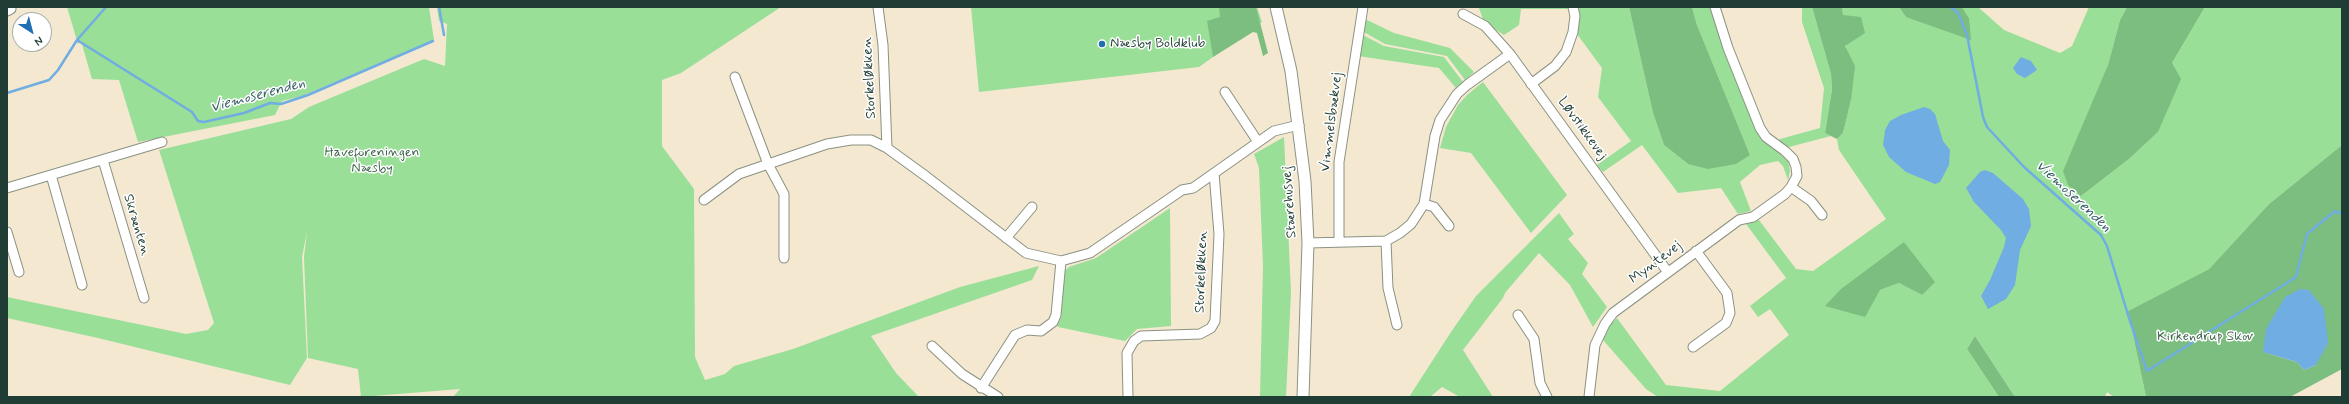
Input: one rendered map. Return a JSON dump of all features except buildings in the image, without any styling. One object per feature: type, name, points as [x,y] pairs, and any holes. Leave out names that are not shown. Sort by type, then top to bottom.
[{"type":"street","name":"Storkeløkken","points":[[878,7],[883,45],[887,148]]},
{"type":"street","name":"Stærehusvej","points":[[1276,7],[1291,71],[1305,181],[1308,243],[1303,397]]},
{"type":"street","name":"Vimmelsbækvej","points":[[1339,242],[1339,162],[1363,7]]},
{"type":"street","points":[[1531,84],[1555,66],[1566,52],[1573,32],[1575,16],[1573,7]]},
{"type":"street","points":[[1715,7],[1728,48],[1760,128],[1766,137],[1785,151],[1796,167],[1797,176],[1791,188],[1811,201],[1822,215]]},
{"type":"street","name":"Løvstikkevej","points":[[1463,14],[1485,26],[1510,54],[1668,271]]},
{"type":"street","points":[[1308,243],[1386,241],[1400,233],[1411,224],[1424,204],[1435,136],[1444,115],[1457,94],[1467,84],[1510,54]]},
{"type":"street","points":[[735,77],[768,164],[784,194],[784,258]]},
{"type":"street","points":[[1225,92],[1258,142]]},
{"type":"street","points":[[981,388],[1015,335],[1027,330],[1041,330],[1053,322],[1056,316],[1060,262],[1090,253],[1182,190],[1193,188],[1274,131],[1299,125]]},
{"type":"street","name":"Storkeløkken","points":[[704,200],[739,174],[827,144],[851,140],[871,140],[887,148],[1026,253],[1060,262]]},
{"type":"street","points":[[7,188],[162,142]]},
{"type":"street","name":"Skrænten","points":[[102,160],[144,298]]},
{"type":"street","name":"Storkeløkken","points":[[1128,397],[1127,353],[1134,341],[1141,336],[1200,334],[1211,328],[1214,321],[1219,234],[1214,173]]},
{"type":"street","points":[[51,175],[82,285]]},
{"type":"street","name":"Myntevej","points":[[1589,397],[1595,345],[1605,324],[1613,312],[1739,220],[1753,217],[1791,188]]},
{"type":"street","points":[[1424,204],[1434,207],[1449,226]]},
{"type":"street","points":[[1006,238],[1032,207]]},
{"type":"street","points":[[7,232],[19,272]]},
{"type":"street","points":[[1386,241],[1388,288],[1397,325]]},
{"type":"street","points":[[1693,347],[1726,323],[1730,313],[1727,293],[1696,251]]},
{"type":"street","points":[[1518,315],[1534,339],[1540,383],[1547,397]]},
{"type":"street","points":[[932,346],[958,370],[981,388],[998,397]]},
{"type":"green space","points":[[67,7],[429,7],[434,40],[302,96],[282,101],[275,115],[138,142],[119,80],[92,79],[81,41],[78,44]]},
{"type":"green space","name":"Haveforeningen Næsby","points":[[437,7],[781,7],[681,73],[662,80],[662,146],[694,189],[695,357],[705,380],[725,374],[734,366],[793,349],[960,287],[1039,266],[1032,280],[871,336],[896,373],[919,397],[453,397],[460,389],[361,397],[358,369],[308,358],[304,257],[307,232],[302,257],[307,358],[290,385],[98,338],[7,318],[7,297],[186,334],[208,330],[214,323],[159,150],[291,119],[309,107],[424,59],[445,66],[447,24],[439,21]]},
{"type":"green space","name":"Næsby Boldklub","points":[[971,7],[1257,7],[1262,22],[1199,67],[979,92]]},
{"type":"green space","points":[[1219,7],[1256,7],[1268,53],[1263,56],[1257,33],[1253,32],[1213,57],[1207,21],[1220,17]]},
{"type":"green space","points":[[1474,7],[1568,7],[1569,9],[1521,9],[1519,25],[1504,35],[1484,22],[1479,8]]},
{"type":"green space","points":[[1577,7],[1629,7],[1653,113],[1664,145],[1688,164],[1750,155],[1697,25],[1692,7],[1713,7],[1721,40],[1761,138],[1788,161],[1790,171],[1788,180],[1783,166],[1778,161],[1760,165],[1740,182],[1751,211],[1738,214],[1721,188],[1678,193],[1642,145],[1603,172],[1597,165],[1631,141],[1598,97],[1602,68],[1577,34],[1579,21]]},
{"type":"green space","points":[[1629,7],[1692,7],[1697,25],[1750,155],[1736,164],[1708,169],[1688,164],[1664,145],[1653,113]]},
{"type":"green space","points":[[1802,7],[1812,7],[1831,74],[1832,89],[1825,133],[1831,136],[1789,147],[1778,142],[1780,139],[1820,128],[1824,88],[1802,22]]},
{"type":"green space","points":[[1812,7],[1842,7],[1843,15],[1861,17],[1865,33],[1845,46],[1855,66],[1851,100],[1843,133],[1837,139],[1825,133],[1832,89],[1831,74]]},
{"type":"green space","points":[[1842,7],[1899,7],[1906,17],[1969,18],[1962,7],[1978,7],[2004,30],[2060,53],[2072,46],[2089,7],[2127,7],[2120,20],[2108,65],[2081,196],[2129,159],[2158,132],[2172,63],[2205,7],[2342,7],[2342,145],[2269,204],[2209,269],[2128,311],[2146,397],[2114,397],[2107,392],[2105,397],[2015,397],[1975,336],[1967,349],[1999,397],[1658,397],[1646,389],[1603,340],[1607,328],[1617,318],[1666,385],[1720,391],[1789,335],[1770,309],[1758,317],[1750,306],[1786,278],[1746,224],[1759,220],[1796,269],[1813,271],[1886,219],[1839,150],[1837,139],[1843,133],[1851,100]],"holes":[[[1904,242],[1922,295],[1899,283],[1880,290]]]},
{"type":"green space","points":[[1899,7],[1962,7],[1969,18],[1971,40],[1906,17]]},
{"type":"green space","points":[[2127,7],[2205,7],[2172,63],[2181,79],[2158,132],[2129,159],[2081,196],[2068,185],[2063,171],[2108,65],[2120,20]]},
{"type":"green space","points":[[1365,19],[1394,33],[1450,48],[1474,72],[1465,80],[1447,56],[1385,44],[1362,31]]},
{"type":"green space","points":[[1361,34],[1384,46],[1444,57],[1463,82],[1456,88],[1439,68],[1358,56]]},
{"type":"green space","points":[[1483,82],[1567,195],[1531,233],[1471,153],[1440,148],[1446,127],[1458,105],[1467,95]]},
{"type":"green space","points":[[1284,137],[1291,293],[1286,397],[1260,397],[1263,266],[1259,168],[1254,154]]},
{"type":"green space","name":"Kirkendrup Skov","points":[[2342,145],[2342,369],[2290,397],[2146,397],[2128,311],[2209,269],[2269,204]],"holes":[[[2263,352],[2316,365],[2304,370],[2297,362]]]},
{"type":"green space","points":[[1170,208],[1171,326],[1137,329],[1125,341],[1058,327],[1057,325],[1061,318],[1063,272],[1069,267],[1096,258]]},
{"type":"green space","points":[[1559,213],[1574,234],[1568,239],[1588,263],[1582,274],[1607,307],[1593,327],[1570,285],[1539,253],[1505,293],[1503,298],[1463,350],[1493,397],[1460,397],[1442,387],[1430,397],[1409,397],[1476,296]]},
{"type":"green space","points":[[1904,242],[1935,282],[1922,295],[1899,283],[1880,290],[1865,317],[1825,306],[1841,289]]},
{"type":"green space","points":[[1975,336],[2015,397],[1999,397],[1967,349]]},
{"type":"water","points":[[2021,57],[2031,61],[2037,70],[2025,78],[2017,74],[2013,68]]},
{"type":"water","points":[[1924,107],[1930,109],[1935,114],[1943,141],[1950,150],[1949,165],[1940,182],[1935,184],[1906,172],[1889,157],[1883,145],[1885,130],[1890,121],[1901,115]]},
{"type":"water","points":[[1985,170],[1993,173],[2023,199],[2029,209],[2031,226],[2020,250],[2015,285],[2006,299],[1988,309],[1981,296],[1990,280],[2004,247],[2006,238],[2001,230],[1974,202],[1966,188],[1980,172]]},
{"type":"water","points":[[2300,289],[2309,290],[2324,309],[2328,343],[2316,365],[2304,370],[2297,362],[2263,352],[2266,329],[2285,297]]},
{"type":"waterway","points":[[77,40],[106,7]]},
{"type":"waterway","name":"Viemoserenden","points":[[439,7],[444,35]]},
{"type":"waterway","name":"Viemoserenden","points":[[1951,7],[1958,13],[1967,35],[1983,117],[1987,127],[2024,167],[2101,235],[2107,246],[2147,371],[2296,277],[2307,234],[2335,211],[2342,214]]},
{"type":"waterway","name":"Viemoserenden","points":[[7,93],[49,80],[58,70],[77,40],[192,112],[198,121],[204,122],[244,113],[270,103],[281,104],[308,95],[433,41]]},
{"type":"place","name":"Næsby Boldklub","points":[[1102,44]]}]
